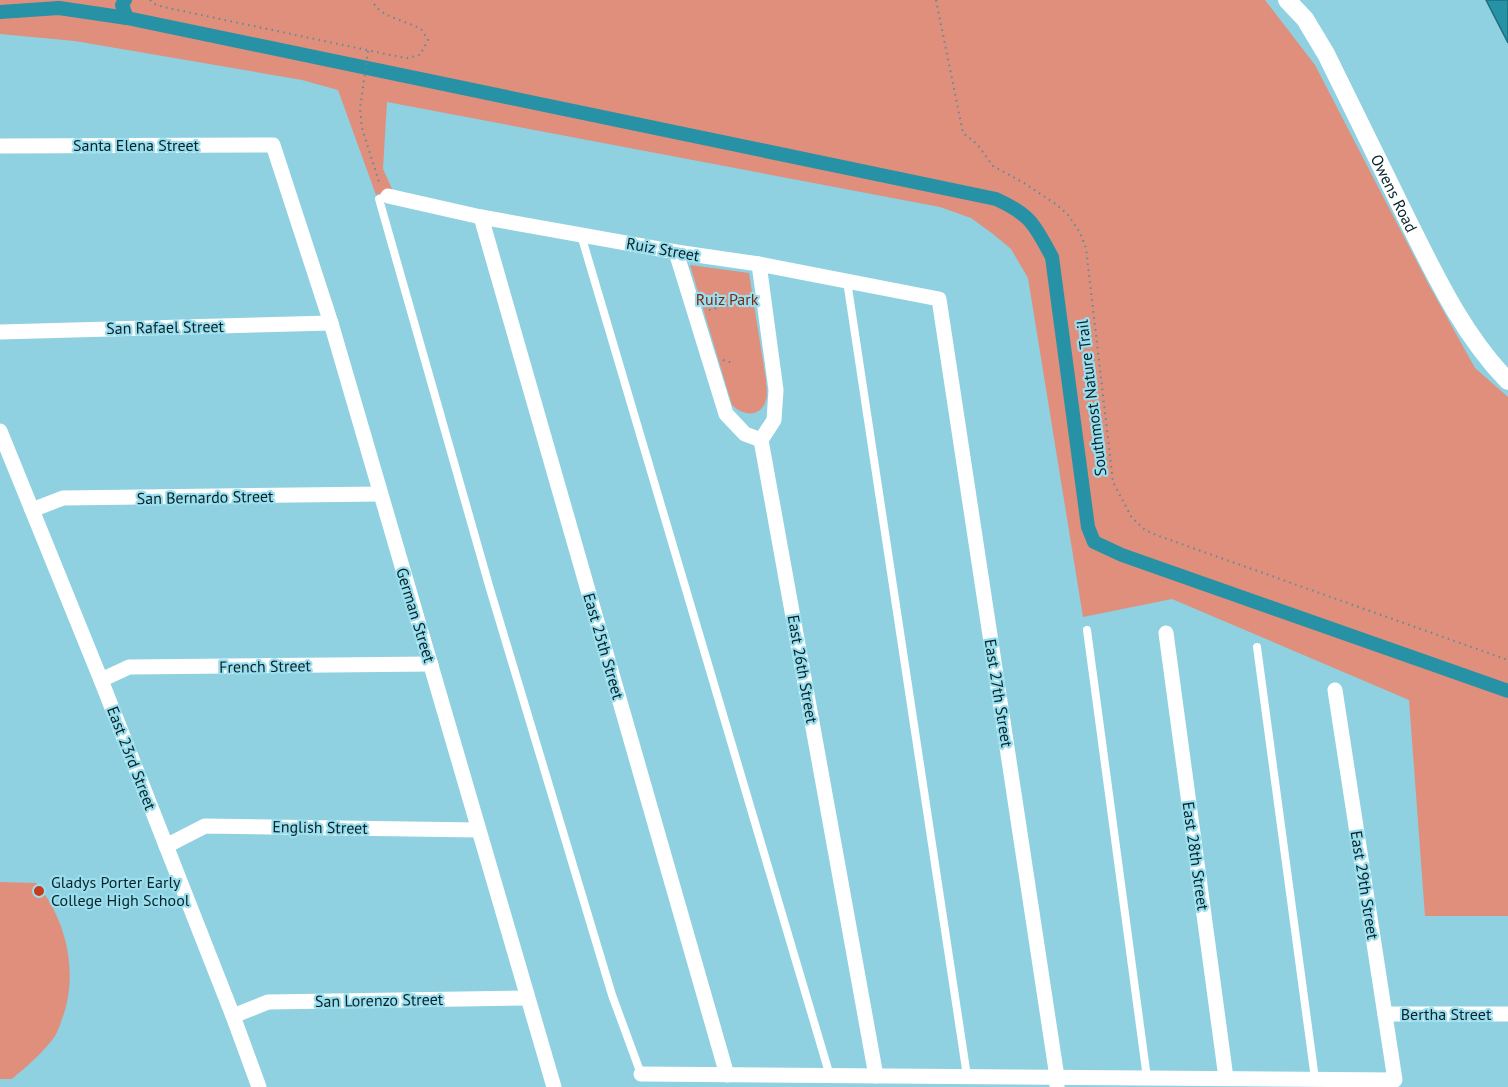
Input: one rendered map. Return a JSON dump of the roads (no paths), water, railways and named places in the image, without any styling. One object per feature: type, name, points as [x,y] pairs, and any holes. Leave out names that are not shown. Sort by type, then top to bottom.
[{"type":"street","name":"Owens Road","points":[[1287,0],[1305,20],[1326,54],[1444,292],[1464,327],[1488,361],[1508,381]]},
{"type":"street","name":"Santa Elena Street","points":[[0,146],[273,145]]},
{"type":"street","name":"German Street","points":[[273,145],[331,323],[554,1087]]},
{"type":"street","name":"Ruiz Street","points":[[388,196],[481,217],[676,252],[759,264],[939,299]]},
{"type":"street","name":"East 25th Street","points":[[481,217],[727,1075]]},
{"type":"street","points":[[676,252],[726,414],[745,434],[761,440],[774,420],[776,390],[759,264]]},
{"type":"street","name":"East 27th Street","points":[[939,299],[1057,1082]]},
{"type":"street","name":"San Rafael Street","points":[[0,332],[331,323]]},
{"type":"street","name":"East 23rd Street","points":[[0,431],[101,680],[259,1087]]},
{"type":"street","name":"East 26th Street","points":[[761,440],[876,1076]]},
{"type":"street","name":"San Bernardo Street","points":[[32,510],[63,498],[380,494]]},
{"type":"street","name":"East 28th Street","points":[[1166,633],[1226,1078]]},
{"type":"street","name":"French Street","points":[[101,680],[129,668],[431,664]]},
{"type":"street","name":"East 29th Street","points":[[1315,1079],[1395,1080],[1335,690]]},
{"type":"street","name":"English Street","points":[[166,846],[206,826],[478,830]]},
{"type":"street","name":"San Lorenzo Street","points":[[233,1017],[268,1002],[527,998]]},
{"type":"street","name":"Bertha Street","points":[[1385,1014],[1508,1014]]},
{"type":"street","points":[[641,1074],[727,1075],[747,1081],[876,1076],[935,1082],[967,1076],[1057,1082],[1118,1082],[1148,1078],[1315,1079]]},
{"type":"lane","points":[[388,196],[378,199],[490,590],[612,994],[641,1074]]},
{"type":"lane","points":[[581,235],[839,1079]]},
{"type":"lane","points":[[847,281],[967,1076]]},
{"type":"lane","points":[[1087,630],[1148,1078]]},
{"type":"lane","points":[[1257,647],[1315,1079]]},
{"type":"water","points":[[1486,0],[1508,0],[1508,43]]},
{"type":"waterway","points":[[125,0],[122,5],[127,18]]},
{"type":"waterway","points":[[0,12],[59,8],[127,18],[996,199],[1017,210],[1030,222],[1041,236],[1052,257],[1088,527],[1094,542],[1122,555],[1508,691]]},
{"type":"place","name":"Gladys Porter Early College High School","points":[[39,891]]},
{"type":"park label","name":"Ruiz Park","points":[[727,299]]}]
